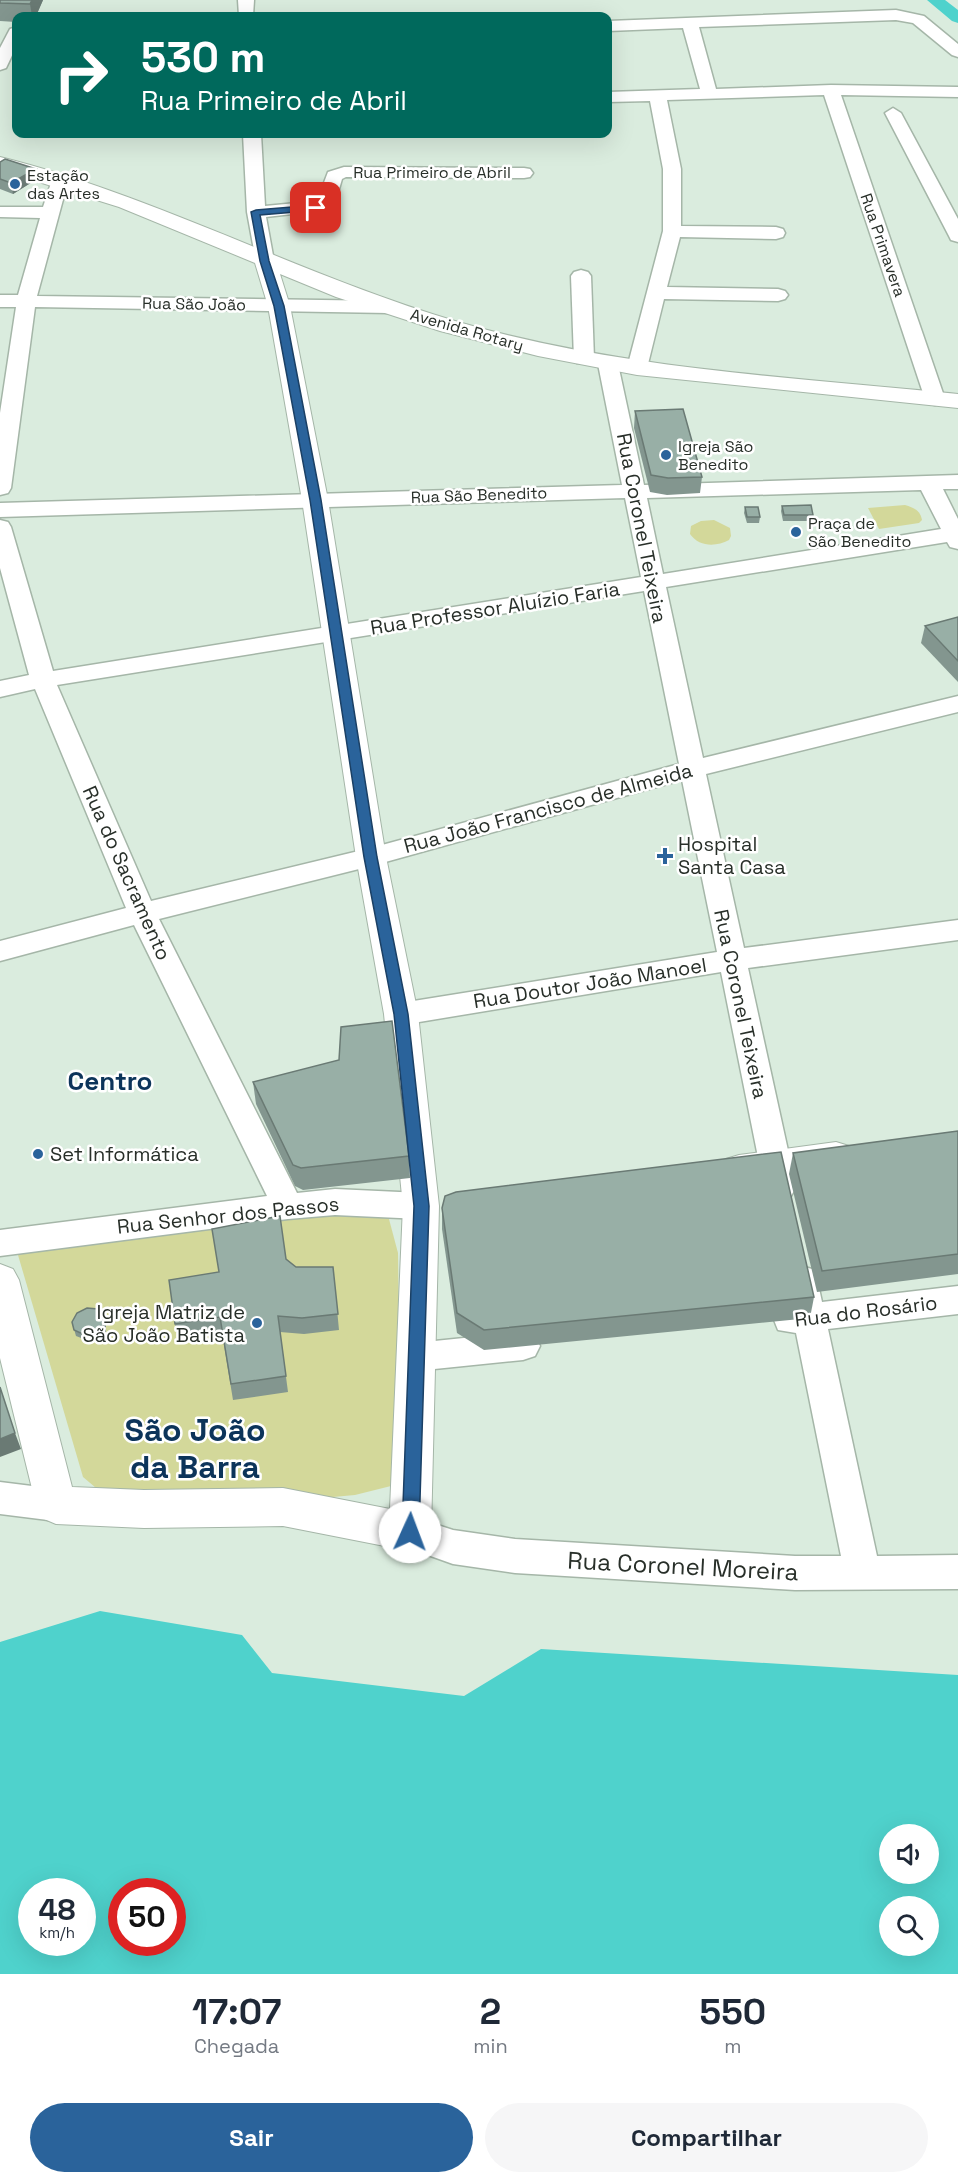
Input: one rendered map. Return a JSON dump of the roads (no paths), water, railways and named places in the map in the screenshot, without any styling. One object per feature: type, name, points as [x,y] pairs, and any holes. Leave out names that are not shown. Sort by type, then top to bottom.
[{"type":"main road","name":"Avenida Rotary","points":[[0,163],[126,203],[265,261],[389,307],[448,326],[608,364],[958,401]]},
{"type":"main road","points":[[0,1280],[10,1363],[56,1505],[144,1509],[283,1507],[410,1532],[415,1357],[438,1204],[371,857],[315,500],[279,306],[265,261]]},
{"type":"main road","points":[[703,1173],[867,1153]]},
{"type":"street","points":[[612,26],[690,23],[739,16],[908,16],[927,25],[958,51]]},
{"type":"street","points":[[690,23],[710,93]]},
{"type":"street","points":[[0,65],[12,39]]},
{"type":"street","points":[[612,97],[831,90],[952,92],[958,111]]},
{"type":"street","name":"Rua Primavera","points":[[831,90],[935,399]]},
{"type":"street","points":[[638,368],[672,231],[672,169],[657,95]]},
{"type":"street","points":[[893,113],[958,236]]},
{"type":"street","points":[[252,138],[256,212],[265,261]]},
{"type":"street","name":"Rua Primeiro de Abril","points":[[256,212],[322,206],[326,203],[334,176],[344,172],[524,173]]},
{"type":"street","points":[[0,488],[26,302],[59,181]]},
{"type":"street","points":[[0,212],[50,213]]},
{"type":"street","points":[[672,231],[776,233]]},
{"type":"street","points":[[581,276],[584,359]]},
{"type":"street","points":[[657,293],[778,296]]},
{"type":"street","name":"Rua São João","points":[[0,301],[389,307]]},
{"type":"street","name":"Rua Coronel Teixeira","points":[[608,364],[636,490],[652,582],[691,769],[787,1218]]},
{"type":"street","name":"Rua São Benedito","points":[[0,510],[958,482]]},
{"type":"street","points":[[929,483],[956,538]]},
{"type":"street","name":"Rua do Sacramento","points":[[0,527],[43,680],[142,913],[288,1206]]},
{"type":"street","name":"Rua Professor Aluízio Faria","points":[[0,689],[43,680],[652,582],[956,538]]},
{"type":"street","name":"Rua João Francisco de Almeida","points":[[0,951],[142,913],[371,857],[691,769],[958,704]]},
{"type":"street","name":"Rua Doutor João Manoel","points":[[401,1014],[732,960],[958,930]]},
{"type":"street","name":"Rua Senhor dos Passos","points":[[0,1243],[288,1206],[335,1202],[438,1204]]},
{"type":"street","points":[[795,1251],[863,1574]]},
{"type":"street","name":"Rua do Rosário","points":[[763,1322],[958,1300]]},
{"type":"street","points":[[415,1357],[554,1343]]},
{"type":"street","points":[[0,1498],[56,1505]]},
{"type":"street","name":"Rua Coronel Moreira","points":[[410,1532],[453,1547],[515,1556],[795,1574],[958,1572]]},
{"type":"water","points":[[100,1611],[242,1635],[272,1673],[464,1696],[541,1649],[958,1675],[958,1974],[0,1974],[0,1642]]},
{"type":"waterway","points":[[935,0],[958,18]]},
{"type":"place","name":"Estação das Artes","points":[[15,184]]},
{"type":"place","name":"Igreja São Benedito","points":[[666,455]]},
{"type":"place","name":"Praça de São Benedito","points":[[796,532]]},
{"type":"place","name":"Hospital Santa Casa","points":[[665,856]]},
{"type":"place","name":"Set Informática","points":[[38,1154]]},
{"type":"place","name":"Igreja Matriz de São João Batista","points":[[257,1323]]},
{"type":"district","name":"Centro","points":[[110,1081]]},
{"type":"district","name":"São João da Barra","points":[[195,1448]]}]
